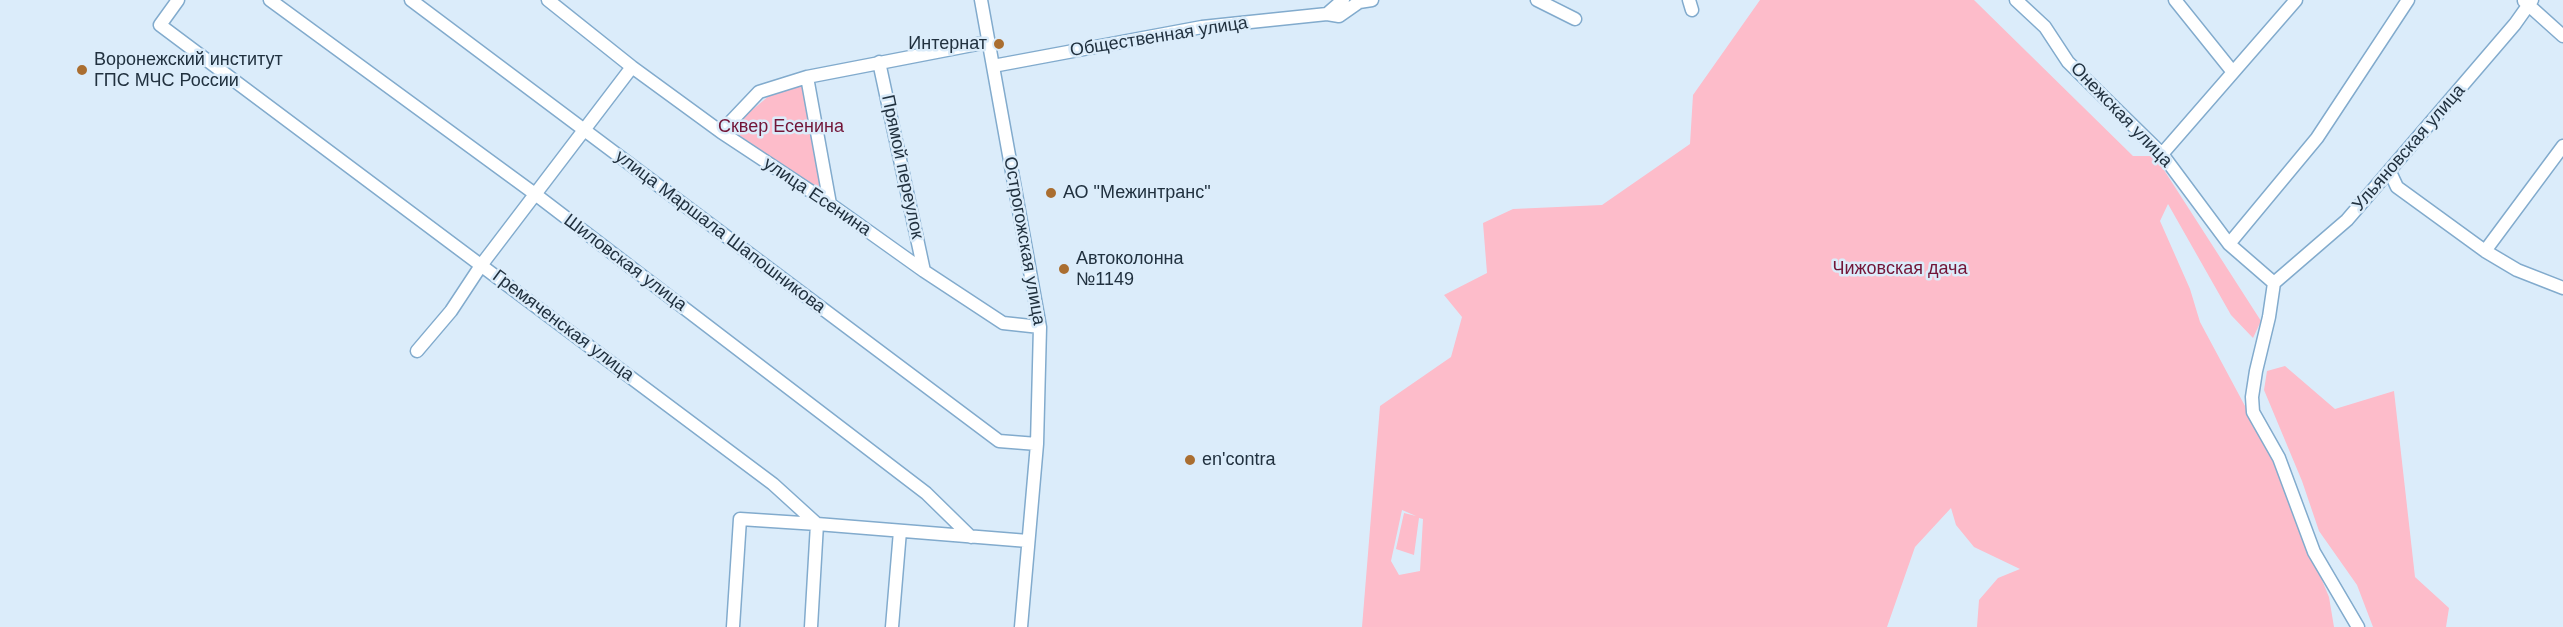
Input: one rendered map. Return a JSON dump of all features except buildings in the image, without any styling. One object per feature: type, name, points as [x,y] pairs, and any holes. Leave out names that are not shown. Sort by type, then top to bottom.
[{"type":"street","name":"Гремяченская улица","points":[[178,0],[160,25],[764,477],[818,524]]},
{"type":"street","name":"Шиловская улица","points":[[270,0],[535,194],[926,492],[971,537]]},
{"type":"street","name":"улица Маршала Шапошникова","points":[[411,0],[999,441],[1037,444]]},
{"type":"street","name":"улица Есенина","points":[[548,0],[632,67],[721,132],[830,204],[924,271],[1003,323],[1040,327]]},
{"type":"street","name":"Острогожская улица","points":[[981,0],[1040,327],[1037,444],[1021,627]]},
{"type":"street","points":[[1327,14],[1343,0]]},
{"type":"street","name":"Общественная улица","points":[[993,66],[1191,29],[1327,14],[1339,16],[1359,2],[1372,0]]},
{"type":"street","points":[[1537,0],[1575,19]]},
{"type":"street","name":"Онежская улица","points":[[2016,0],[2045,27],[2068,62],[2162,154],[2229,244],[2274,283]]},
{"type":"street","points":[[2175,0],[2232,71]]},
{"type":"street","points":[[2162,154],[2232,71],[2283,18],[2296,0]]},
{"type":"street","points":[[2229,244],[2317,138],[2408,0]]},
{"type":"street","points":[[2528,1],[2563,36]]},
{"type":"street","name":"Ульяновская улица","points":[[2274,283],[2347,220],[2515,24],[2528,1]]},
{"type":"street","points":[[721,132],[759,92],[807,77],[988,42]]},
{"type":"street","name":"Прямой переулок","points":[[879,62],[924,271]]},
{"type":"street","points":[[417,351],[451,311],[482,264],[632,67]]},
{"type":"street","points":[[807,77],[830,204]]},
{"type":"street","points":[[2485,251],[2563,146]]},
{"type":"street","points":[[2390,172],[2397,187],[2485,251],[2517,270],[2563,288]]},
{"type":"street","points":[[2274,283],[2269,317],[2256,371],[2252,397],[2253,412],[2279,458],[2314,552],[2358,627]]},
{"type":"street","points":[[733,627],[740,519],[1028,541]]},
{"type":"street","points":[[811,627],[818,524]]},
{"type":"street","points":[[892,627],[900,531]]},
{"type":"green space","name":"Чижовская дача","points":[[1760,0],[1974,0],[2133,156],[2155,156],[2261,321],[2253,338],[2231,315],[2168,204],[2160,221],[2190,289],[2200,322],[2267,447],[2329,597],[2334,627],[1977,627],[1979,600],[1998,578],[2020,569],[1974,547],[1956,525],[1951,508],[1915,547],[1887,627],[1362,627],[1380,406],[1451,357],[1462,317],[1444,295],[1487,273],[1483,223],[1513,209],[1602,205],[1690,144],[1693,95]],"holes":[[[1402,510],[1416,516],[1404,513],[1396,549],[1414,555],[1419,518],[1423,519],[1420,571],[1399,575],[1391,561]]]},
{"type":"green space","name":"Сквер Есенина","points":[[806,83],[826,195],[736,133],[733,126],[770,95]]},
{"type":"green space","points":[[2285,366],[2335,409],[2394,391],[2415,577],[2449,608],[2446,627],[2373,627],[2357,585],[2319,531],[2302,481],[2264,390],[2267,371]]},
{"type":"place","name":"Интернат","points":[[999,44]]},
{"type":"place","name":"Воронежский институт ГПС МЧС России","points":[[82,70]]},
{"type":"place","name":"АО \"Межинтранс\"","points":[[1051,193]]},
{"type":"place","name":"Автоколонна №1149","points":[[1064,269]]},
{"type":"place","name":"en'contra","points":[[1190,460]]}]
